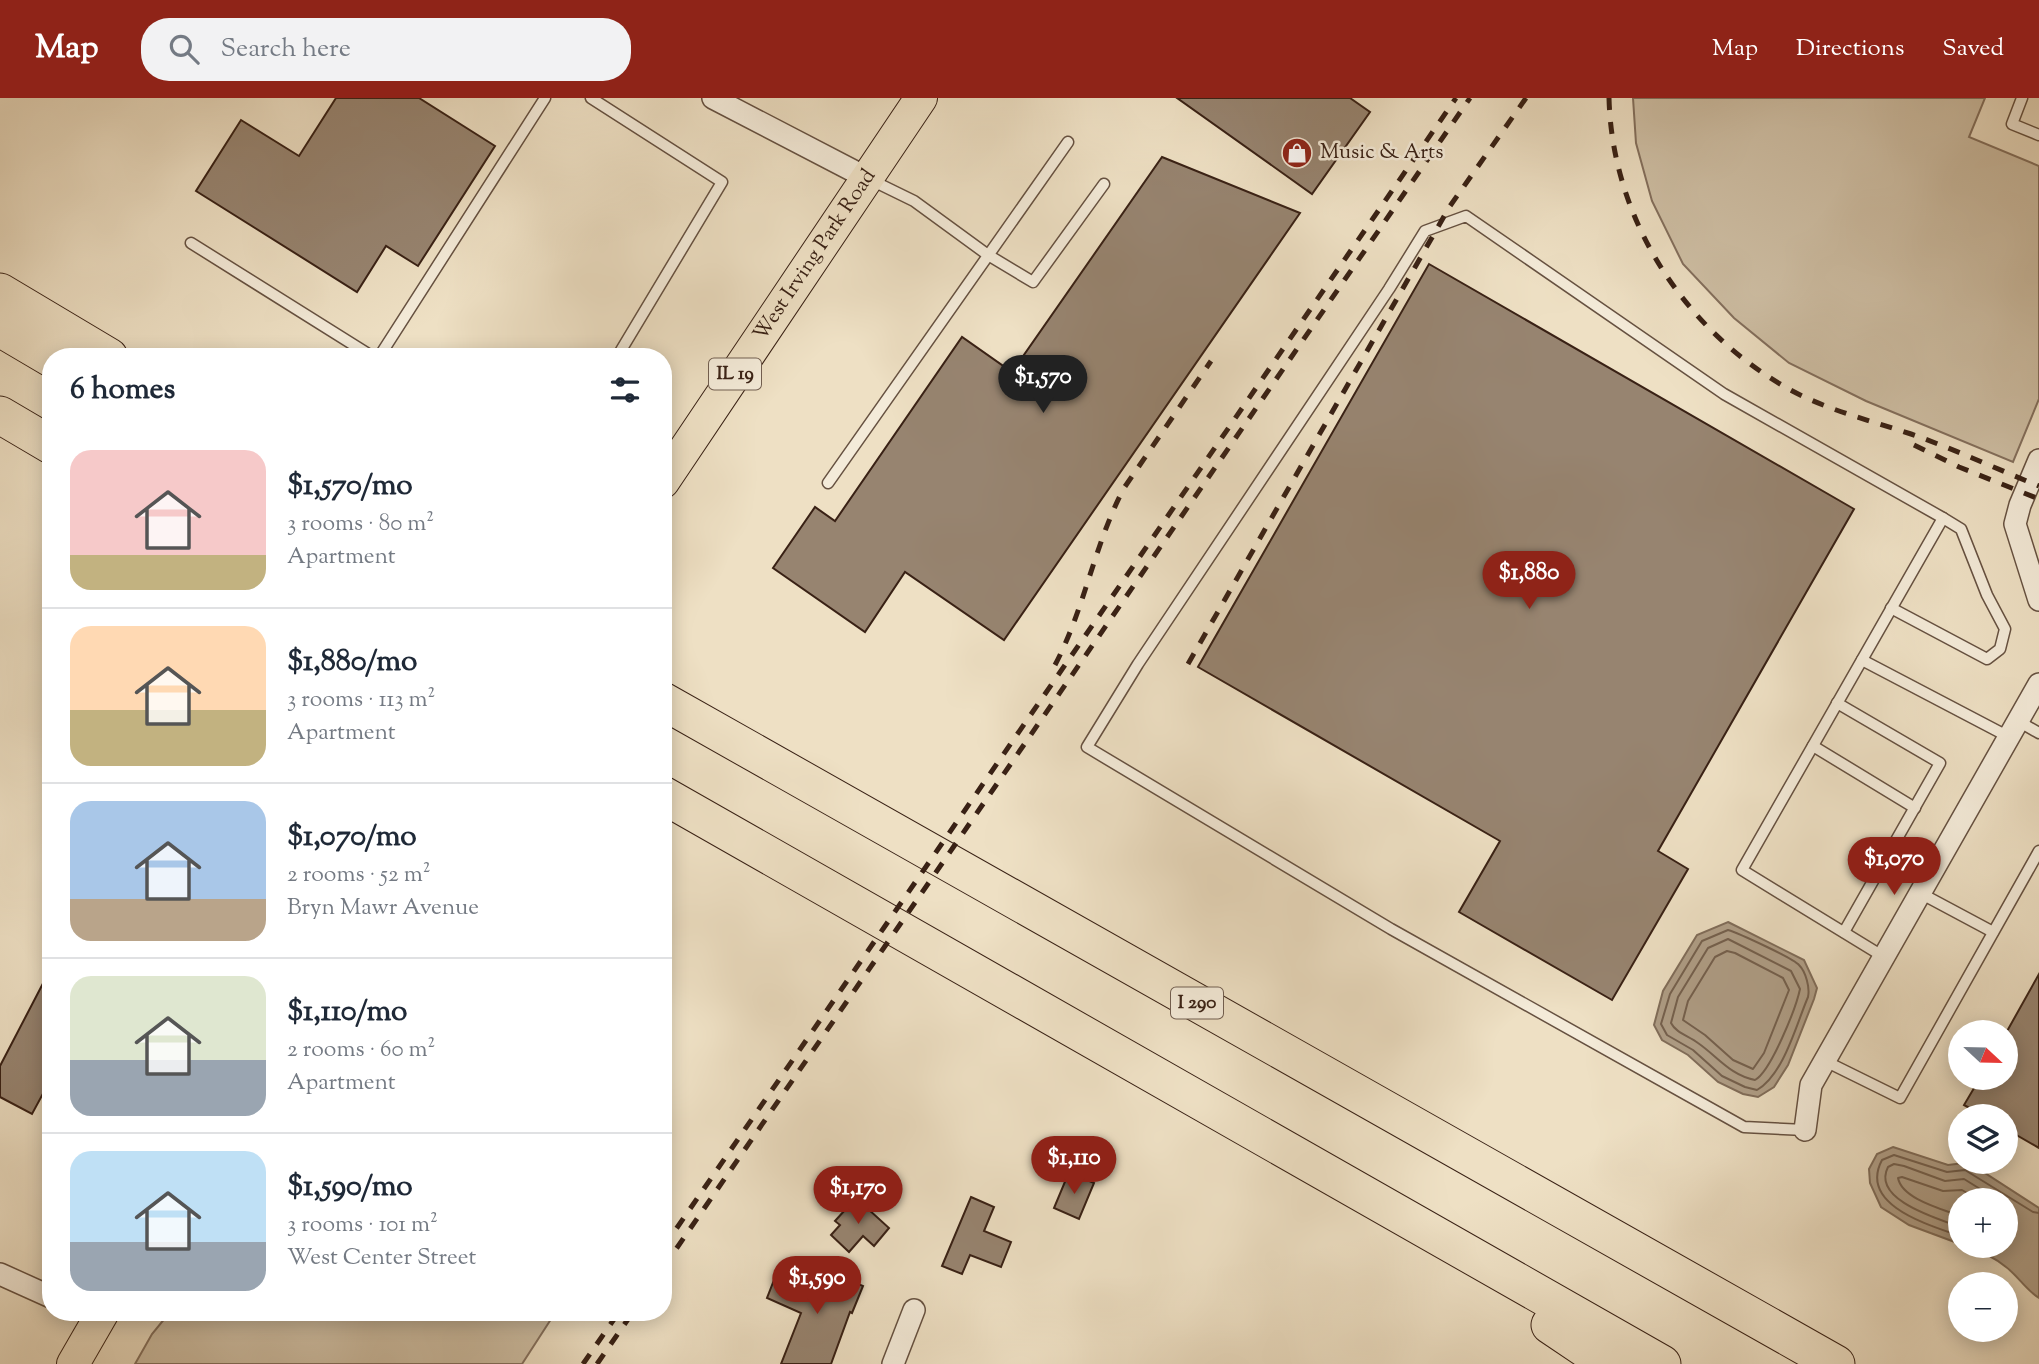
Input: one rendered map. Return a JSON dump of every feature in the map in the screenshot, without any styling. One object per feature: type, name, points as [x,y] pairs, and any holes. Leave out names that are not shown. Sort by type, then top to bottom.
[{"type":"highway","points":[[0,292],[94,348]]},
{"type":"highway","points":[[0,328],[42,353]]},
{"type":"highway","points":[[0,415],[42,439]]},
{"type":"highway","name":"I 290","points":[[672,707],[1836,1364]]},
{"type":"highway","points":[[672,800],[1662,1364]]},
{"type":"highway","points":[[1377,1203],[1608,1364]]},
{"type":"main road","name":"West Irving Park Road","points":[[672,469],[921,98]]},
{"type":"main road","points":[[73,1364],[92,1321]]},
{"type":"street","points":[[713,98],[867,178]]},
{"type":"street","points":[[2039,460],[2015,524],[2039,600]]},
{"type":"street","points":[[1805,1129],[1811,1085],[2039,684]]},
{"type":"street","points":[[0,1274],[42,1293]]},
{"type":"street","points":[[893,1364],[914,1310]]},
{"type":"lane","points":[[385,348],[545,98]]},
{"type":"lane","points":[[591,98],[722,182],[622,348]]},
{"type":"lane","points":[[2022,98],[2012,124],[2039,135]]},
{"type":"lane","points":[[828,484],[1068,142]]},
{"type":"lane","points":[[867,178],[914,201],[988,255],[1033,282],[1104,184]]},
{"type":"lane","points":[[1805,1129],[1744,1127],[1391,929],[1087,747],[1138,664],[1389,289],[1424,231],[1466,216],[1724,394],[1943,517],[1961,530],[1987,595],[2005,629],[2000,649],[1987,659],[1891,608]]},
{"type":"lane","points":[[191,243],[359,348]]},
{"type":"lane","points":[[1884,957],[1742,870],[1943,517]]},
{"type":"lane","points":[[1862,660],[2013,729],[2039,733]]},
{"type":"lane","points":[[1837,703],[1940,763],[1844,932]]},
{"type":"lane","points":[[1813,746],[1915,808]]},
{"type":"lane","points":[[1825,1061],[1900,1098],[2039,851]]},
{"type":"lane","points":[[1920,893],[1993,932]]},
{"type":"shaded area","points":[[1633,98],[1985,98],[1969,137],[2039,166],[2039,399],[2013,462],[1866,401],[1789,363],[1734,318],[1683,264],[1652,201],[1636,143]]},
{"type":"shaded area","points":[[163,1321],[550,1321],[522,1364],[135,1364]]},
{"type":"water","points":[[1728,922],[1804,960],[1817,988],[1788,1065],[1774,1087],[1758,1097],[1743,1094],[1718,1082],[1688,1055],[1662,1040],[1654,1025],[1663,991],[1697,935]]},
{"type":"water","points":[[1893,1147],[1948,1165],[1948,1174],[1986,1174],[2008,1188],[1948,1188],[1948,1240],[1909,1225],[1881,1207],[1870,1183],[1869,1169],[1877,1154]]},
{"type":"water","points":[[2018,1194],[2039,1208],[2039,1298],[2018,1279],[2018,1272],[2011,1272],[1992,1258],[2018,1258]]},
{"type":"building","points":[[336,98],[419,98],[495,146],[418,266],[386,246],[357,292],[196,191],[241,120],[299,156]]},
{"type":"building","name":"Music & Arts","points":[[1177,98],[1350,98],[1370,112],[1312,194]]},
{"type":"building","points":[[1162,157],[1300,213],[1004,640],[905,572],[865,632],[773,568],[815,507],[835,521],[962,337],[1012,372]]},
{"type":"building","points":[[1429,264],[1854,509],[1658,851],[1688,869],[1612,1000],[1459,912],[1500,841],[1198,667]]},
{"type":"building","points":[[2039,974],[2039,1148],[2018,1136],[2018,1104],[1965,1104],[1973,1090],[2018,1090],[2018,1020],[2013,1020]]},
{"type":"building","points":[[42,985],[42,1095],[32,1114],[0,1097],[0,1066]]},
{"type":"building","points":[[1069,1172],[1094,1183],[1079,1219],[1054,1208]]},
{"type":"building","points":[[971,1197],[994,1207],[984,1231],[1011,1242],[1001,1267],[970,1255],[962,1274],[942,1266]]},
{"type":"building","points":[[856,1198],[889,1228],[874,1246],[863,1236],[849,1252],[831,1235],[840,1225],[835,1221]]},
{"type":"building","points":[[818,1267],[863,1286],[852,1313],[850,1312],[831,1364],[781,1364],[801,1313],[767,1298],[774,1280],[807,1294]]},
{"type":"railway","points":[[672,1235],[1456,98]]},
{"type":"railway","points":[[672,1255],[1470,98]]},
{"type":"railway","points":[[1188,664],[1450,206],[1526,98]]},
{"type":"railway","points":[[1609,98],[1613,142],[1623,186],[1639,227],[1660,266],[1686,302],[1716,335],[1750,364],[1802,396],[1832,409],[1927,440],[2039,486]]},
{"type":"railway","points":[[1055,665],[1124,488],[1211,361]]},
{"type":"railway","points":[[1914,445],[1959,467],[2039,499]]},
{"type":"railway","points":[[583,1364],[613,1321]]},
{"type":"railway","points":[[597,1364],[627,1321]]},
{"type":"place","name":"Music & Arts","points":[[1297,153]]}]
